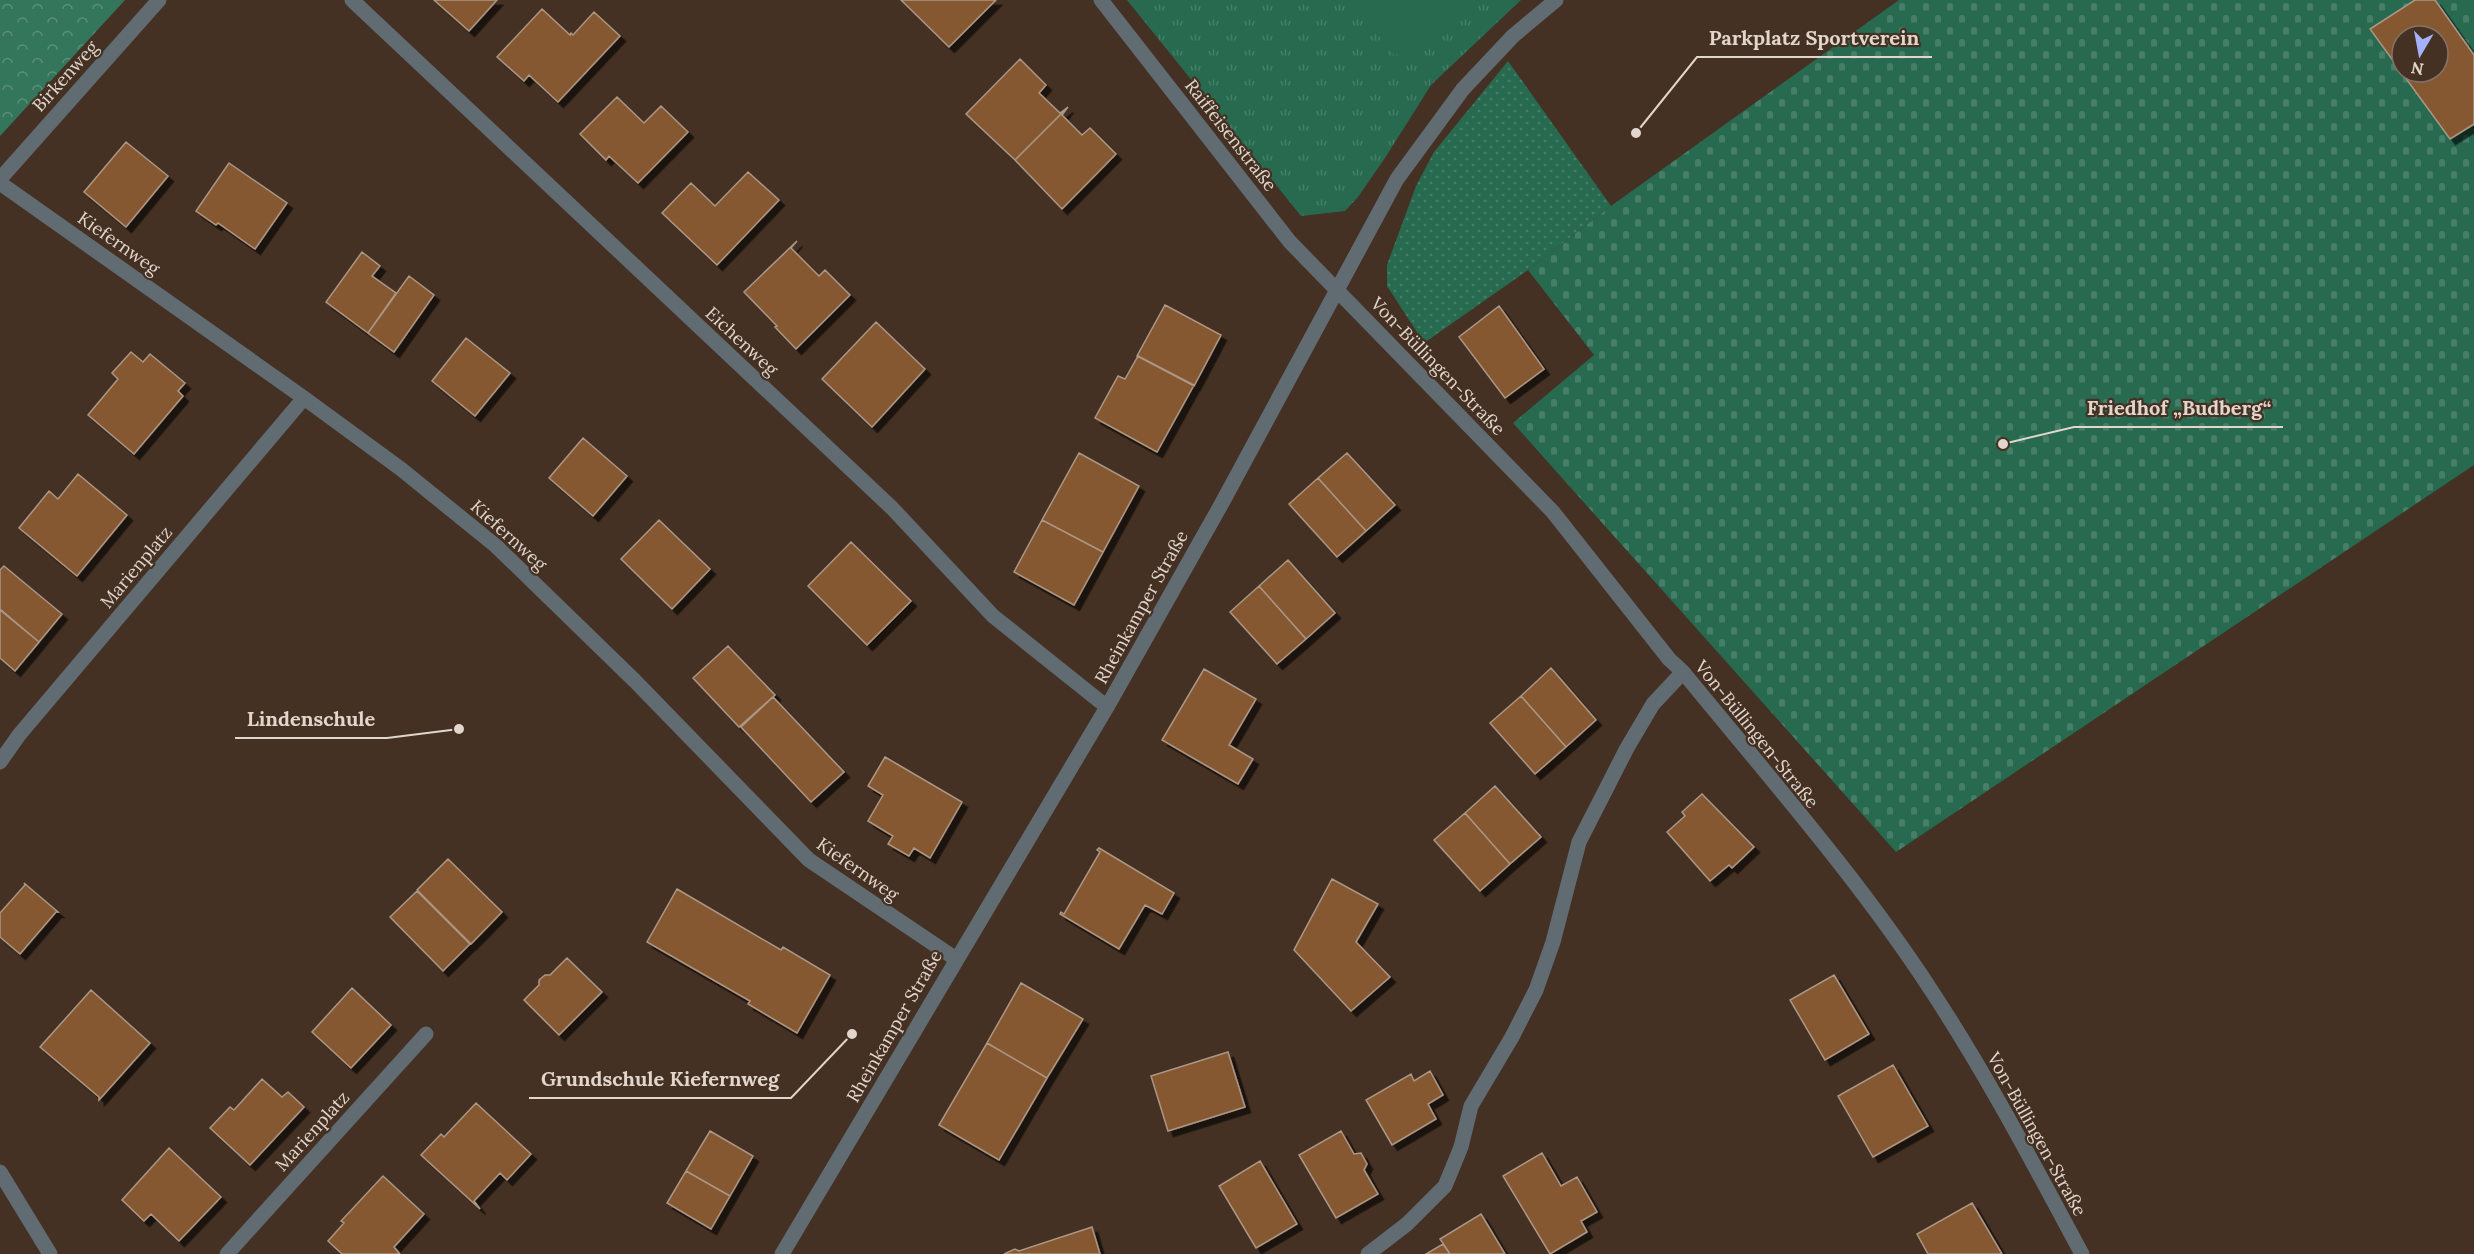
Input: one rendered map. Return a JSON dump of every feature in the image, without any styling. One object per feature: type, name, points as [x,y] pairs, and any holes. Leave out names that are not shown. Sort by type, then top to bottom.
[{"type":"street","name":"Birkenweg","points":[[0,181],[159,0]]},
{"type":"street","name":"Eichenweg","points":[[352,0],[892,508],[993,616],[1107,707]]},
{"type":"street","name":"Raiffeisenstraße","points":[[1101,0],[1290,242],[1335,289]]},
{"type":"street","name":"Rheinkamper Straße","points":[[782,1254],[1107,707],[1222,503],[1396,179],[1463,89],[1513,36],[1556,0]]},
{"type":"street","name":"Kiefernweg","points":[[0,181],[401,469],[496,546],[635,681],[809,860],[956,959]]},
{"type":"street","name":"Von-Büllingen-Straße","points":[[1335,289],[1553,512],[1669,659],[1683,672],[1863,893],[1931,990],[2004,1110],[2082,1254]]},
{"type":"street","name":"Marienplatz","points":[[0,762],[19,735],[304,398]]},
{"type":"street","points":[[1368,1254],[1407,1224],[1445,1186],[1461,1148],[1472,1106],[1536,990],[1553,942],[1580,842],[1627,748],[1653,704],[1683,672]]},
{"type":"street","name":"Marienplatz","points":[[227,1254],[426,1034]]},
{"type":"street","points":[[0,1172],[50,1254]]},
{"type":"green space","points":[[0,0],[125,0],[0,136]]},
{"type":"green space","points":[[1127,0],[1521,0],[1431,85],[1385,158],[1358,197],[1345,211],[1301,216]]},
{"type":"green space","points":[[1351,0],[1467,0],[1395,56]]},
{"type":"green space","points":[[1899,0],[2474,0],[2474,465],[1896,852],[1513,423],[1594,355],[1528,270],[1611,206]]},
{"type":"green space","points":[[1508,61],[1611,206],[1528,270],[1424,343],[1387,286],[1387,265],[1416,186],[1434,152]]},
{"type":"building","points":[[434,0],[497,0],[469,31]]},
{"type":"building","points":[[901,0],[996,0],[949,47]]},
{"type":"building","points":[[2415,0],[2435,0],[2474,55],[2474,124],[2450,139],[2410,84],[2450,84],[2450,24],[2390,24],[2390,56],[2370,29]]},
{"type":"building","points":[[542,9],[570,35],[571,33],[573,35],[594,12],[620,36],[558,102],[529,75],[524,81],[497,57]]},
{"type":"building","points":[[1020,59],[1046,85],[1039,93],[1060,113],[1068,107],[1015,160],[966,114]]},
{"type":"building","points":[[617,97],[644,123],[661,106],[688,132],[638,183],[609,156],[606,160],[580,134]]},
{"type":"building","points":[[1068,107],[1062,115],[1082,135],[1090,128],[1116,154],[1062,209],[1015,160]]},
{"type":"building","points":[[126,142],[168,176],[126,227],[84,192]]},
{"type":"building","points":[[229,163],[287,203],[255,249],[218,223],[216,225],[196,211]]},
{"type":"building","points":[[748,172],[779,200],[717,265],[662,213],[691,183],[715,206]]},
{"type":"building","points":[[797,241],[791,248],[819,276],[825,270],[850,295],[796,349],[744,292]]},
{"type":"building","points":[[362,252],[380,266],[372,276],[396,293],[368,333],[326,302]]},
{"type":"building","points":[[409,276],[434,295],[394,352],[368,333]]},
{"type":"building","points":[[1165,305],[1221,335],[1194,386],[1137,356]]},
{"type":"building","points":[[1499,306],[1544,369],[1505,398],[1459,337]]},
{"type":"building","points":[[876,322],[925,369],[872,427],[822,379]]},
{"type":"building","points":[[466,338],[510,373],[475,416],[432,381]]},
{"type":"building","points":[[131,352],[143,362],[150,354],[185,383],[178,391],[183,396],[134,454],[88,415],[118,379],[112,373]]},
{"type":"building","points":[[1138,356],[1194,385],[1157,452],[1095,418],[1118,376],[1125,379]]},
{"type":"building","points":[[583,438],[627,476],[593,516],[549,478]]},
{"type":"building","points":[[1079,453],[1139,486],[1103,552],[1042,520]]},
{"type":"building","points":[[1347,453],[1395,505],[1366,531],[1318,478]]},
{"type":"building","points":[[78,474],[127,515],[77,576],[19,528],[49,491],[58,499]]},
{"type":"building","points":[[1318,478],[1366,531],[1337,557],[1289,504]]},
{"type":"building","points":[[659,520],[710,569],[672,609],[621,559]]},
{"type":"building","points":[[1042,520],[1103,552],[1074,605],[1014,572]]},
{"type":"building","points":[[851,542],[911,601],[867,645],[808,586]]},
{"type":"building","points":[[1288,560],[1335,613],[1306,639],[1259,586]]},
{"type":"building","points":[[4,566],[62,614],[39,642],[0,609],[0,570]]},
{"type":"building","points":[[1259,586],[1306,639],[1277,664],[1230,612]]},
{"type":"building","points":[[0,610],[39,642],[15,671],[0,658]]},
{"type":"building","points":[[728,646],[775,695],[739,727],[693,678]]},
{"type":"building","points":[[1551,668],[1596,720],[1566,747],[1521,696]]},
{"type":"building","points":[[1204,669],[1256,699],[1229,745],[1253,759],[1238,784],[1162,740]]},
{"type":"building","points":[[1521,696],[1566,747],[1535,774],[1490,723]]},
{"type":"building","points":[[773,697],[844,772],[811,802],[741,727]]},
{"type":"building","points":[[885,757],[962,802],[930,858],[914,848],[909,856],[888,844],[893,836],[868,821],[883,795],[868,786]]},
{"type":"building","points":[[1495,786],[1541,837],[1510,864],[1465,813]]},
{"type":"building","points":[[1702,794],[1754,847],[1732,868],[1729,865],[1710,881],[1667,832],[1685,816],[1682,812]]},
{"type":"building","points":[[1465,813],[1510,864],[1480,891],[1434,840]]},
{"type":"building","points":[[1099,848],[1174,893],[1162,914],[1145,905],[1119,949],[1060,914],[1061,912],[1064,914],[1100,852],[1097,850]]},
{"type":"building","points":[[448,859],[502,912],[471,944],[417,890]]},
{"type":"building","points":[[1332,879],[1378,904],[1356,942],[1390,977],[1351,1011],[1294,950]]},
{"type":"building","points":[[24,883],[58,912],[20,954],[0,937],[0,913],[25,885]]},
{"type":"building","points":[[677,889],[781,950],[783,947],[830,975],[797,1033],[748,1004],[750,1001],[647,942]]},
{"type":"building","points":[[417,891],[470,944],[443,971],[390,917]]},
{"type":"building","points":[[567,958],[602,992],[559,1035],[524,1000],[539,985],[539,980],[545,975],[550,975]]},
{"type":"building","points":[[1834,975],[1869,1034],[1825,1060],[1790,1000]]},
{"type":"building","points":[[1021,983],[1083,1019],[1047,1078],[987,1043]]},
{"type":"building","points":[[352,988],[391,1025],[351,1068],[312,1032]]},
{"type":"building","points":[[91,990],[150,1043],[99,1100],[99,1097],[40,1047]]},
{"type":"building","points":[[987,1043],[1047,1078],[999,1160],[939,1125]]},
{"type":"building","points":[[1228,1052],[1245,1107],[1168,1131],[1151,1076]]},
{"type":"building","points":[[1893,1065],[1928,1126],[1873,1157],[1838,1096]]},
{"type":"building","points":[[1430,1071],[1443,1095],[1428,1104],[1436,1119],[1392,1145],[1366,1100],[1411,1074],[1414,1081]]},
{"type":"building","points":[[262,1079],[282,1097],[288,1092],[304,1107],[250,1165],[210,1128],[230,1107],[234,1110]]},
{"type":"building","points":[[476,1103],[531,1154],[507,1180],[500,1173],[474,1201],[480,1209],[421,1155],[441,1134],[444,1137]]},
{"type":"building","points":[[710,1131],[753,1156],[730,1196],[686,1171]]},
{"type":"building","points":[[1341,1131],[1354,1154],[1361,1153],[1367,1164],[1364,1170],[1378,1194],[1336,1218],[1299,1155]]},
{"type":"building","points":[[169,1148],[221,1197],[179,1241],[151,1214],[144,1221],[122,1200]]},
{"type":"building","points":[[1542,1153],[1561,1186],[1577,1177],[1597,1212],[1581,1221],[1587,1232],[1550,1254],[1503,1176]]},
{"type":"building","points":[[1260,1161],[1297,1224],[1256,1248],[1219,1186]]},
{"type":"building","points":[[686,1171],[730,1196],[711,1229],[667,1203]]},
{"type":"building","points":[[383,1176],[424,1214],[394,1247],[400,1254],[342,1254],[328,1241],[344,1223],[341,1221]]},
{"type":"building","points":[[1972,1203],[2002,1254],[1928,1254],[1917,1234]]},
{"type":"building","points":[[1481,1214],[1505,1254],[1450,1254],[1440,1239]]},
{"type":"building","points":[[1092,1227],[1100,1254],[1004,1254],[1015,1249],[1019,1251]]},
{"type":"building","points":[[1443,1244],[1450,1254],[1426,1254]]},
{"type":"place","name":"Parkplatz Sportverein","points":[[1636,133]]},
{"type":"place","name":"Friedhof „Budberg“","points":[[2003,444]]},
{"type":"place","name":"Lindenschule","points":[[459,729]]},
{"type":"place","name":"Grundschule Kiefernweg","points":[[852,1034]]}]
